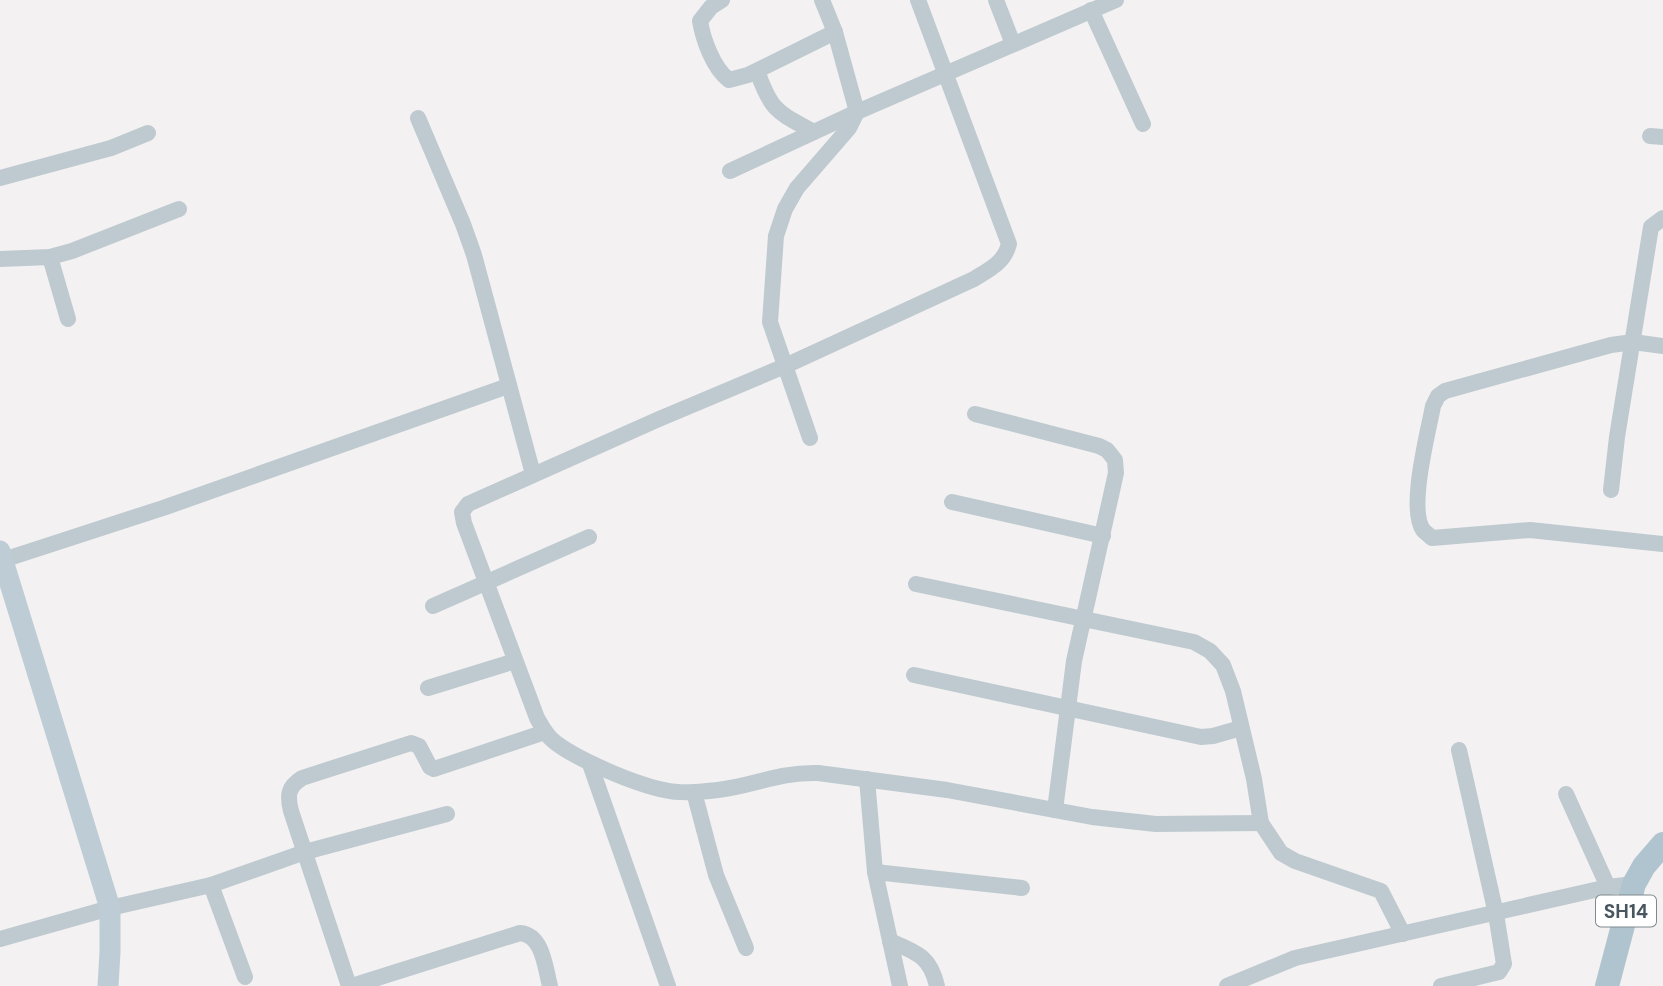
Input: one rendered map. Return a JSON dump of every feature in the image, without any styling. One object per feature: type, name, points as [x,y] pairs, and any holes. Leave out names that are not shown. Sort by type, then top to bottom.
[{"type":"main road","name":"SH14","points":[[1607,986],[1634,884],[1644,866],[1663,844]]},
{"type":"street","points":[[722,0],[705,12],[700,21],[702,33],[717,67],[729,80],[739,79],[757,71],[835,32]]},
{"type":"street","points":[[810,438],[770,322],[776,236],[785,209],[797,188],[849,128],[857,112],[835,32],[822,0]]},
{"type":"street","points":[[918,0],[1009,244],[1007,253],[1000,262],[974,279],[785,366],[473,500],[463,512],[464,523],[515,661],[545,732],[555,743],[590,764],[663,790],[720,790],[797,772],[867,779],[1092,817],[1156,824],[1261,823]]},
{"type":"street","points":[[996,0],[1013,44]]},
{"type":"street","points":[[730,171],[1013,44],[1083,8],[1116,0]]},
{"type":"street","points":[[1083,8],[1143,124]]},
{"type":"street","points":[[757,71],[772,106],[814,132]]},
{"type":"street","points":[[418,118],[474,255],[533,474]]},
{"type":"street","points":[[0,178],[111,148],[148,133]]},
{"type":"street","points":[[0,259],[50,257],[72,251],[179,209]]},
{"type":"street","points":[[1611,491],[1617,437],[1651,227],[1663,218]]},
{"type":"street","points":[[50,257],[68,318]]},
{"type":"street","points":[[1663,346],[1633,342],[1612,345],[1452,388],[1438,396],[1433,406],[1418,493],[1423,530],[1432,538],[1530,530],[1663,544]]},
{"type":"street","points":[[108,986],[110,908],[1,555],[163,508],[508,386]]},
{"type":"street","points":[[975,414],[1098,446],[1107,450],[1115,460],[1116,473],[1104,536],[1074,661],[1055,810]]},
{"type":"street","points":[[952,502],[1104,536]]},
{"type":"street","points":[[433,606],[589,537]]},
{"type":"street","points":[[916,584],[1194,642],[1210,651],[1223,665],[1233,691],[1259,802],[1261,823],[1281,853],[1296,861],[1381,891],[1403,934]]},
{"type":"street","points":[[428,688],[515,661]]},
{"type":"street","points":[[914,675],[1201,737],[1241,728]]},
{"type":"street","points":[[545,732],[434,769],[430,767],[419,746],[411,743],[302,778],[292,785],[288,796],[350,986],[520,933],[530,934],[536,940],[550,986]]},
{"type":"street","points":[[1441,986],[1499,972],[1504,964],[1496,914],[1459,750]]},
{"type":"street","points":[[590,764],[668,986]]},
{"type":"street","points":[[867,779],[874,872],[900,986]]},
{"type":"street","points":[[694,792],[716,875],[746,948]]},
{"type":"street","points":[[1566,794],[1608,887]]},
{"type":"street","points":[[0,939],[110,908],[211,886],[305,852],[447,814]]},
{"type":"street","points":[[874,872],[1022,887]]},
{"type":"street","points":[[1227,986],[1295,958],[1608,887],[1634,884]]},
{"type":"street","points":[[211,886],[245,977]]},
{"type":"street","points":[[890,941],[920,955],[934,975],[937,986]]}]
